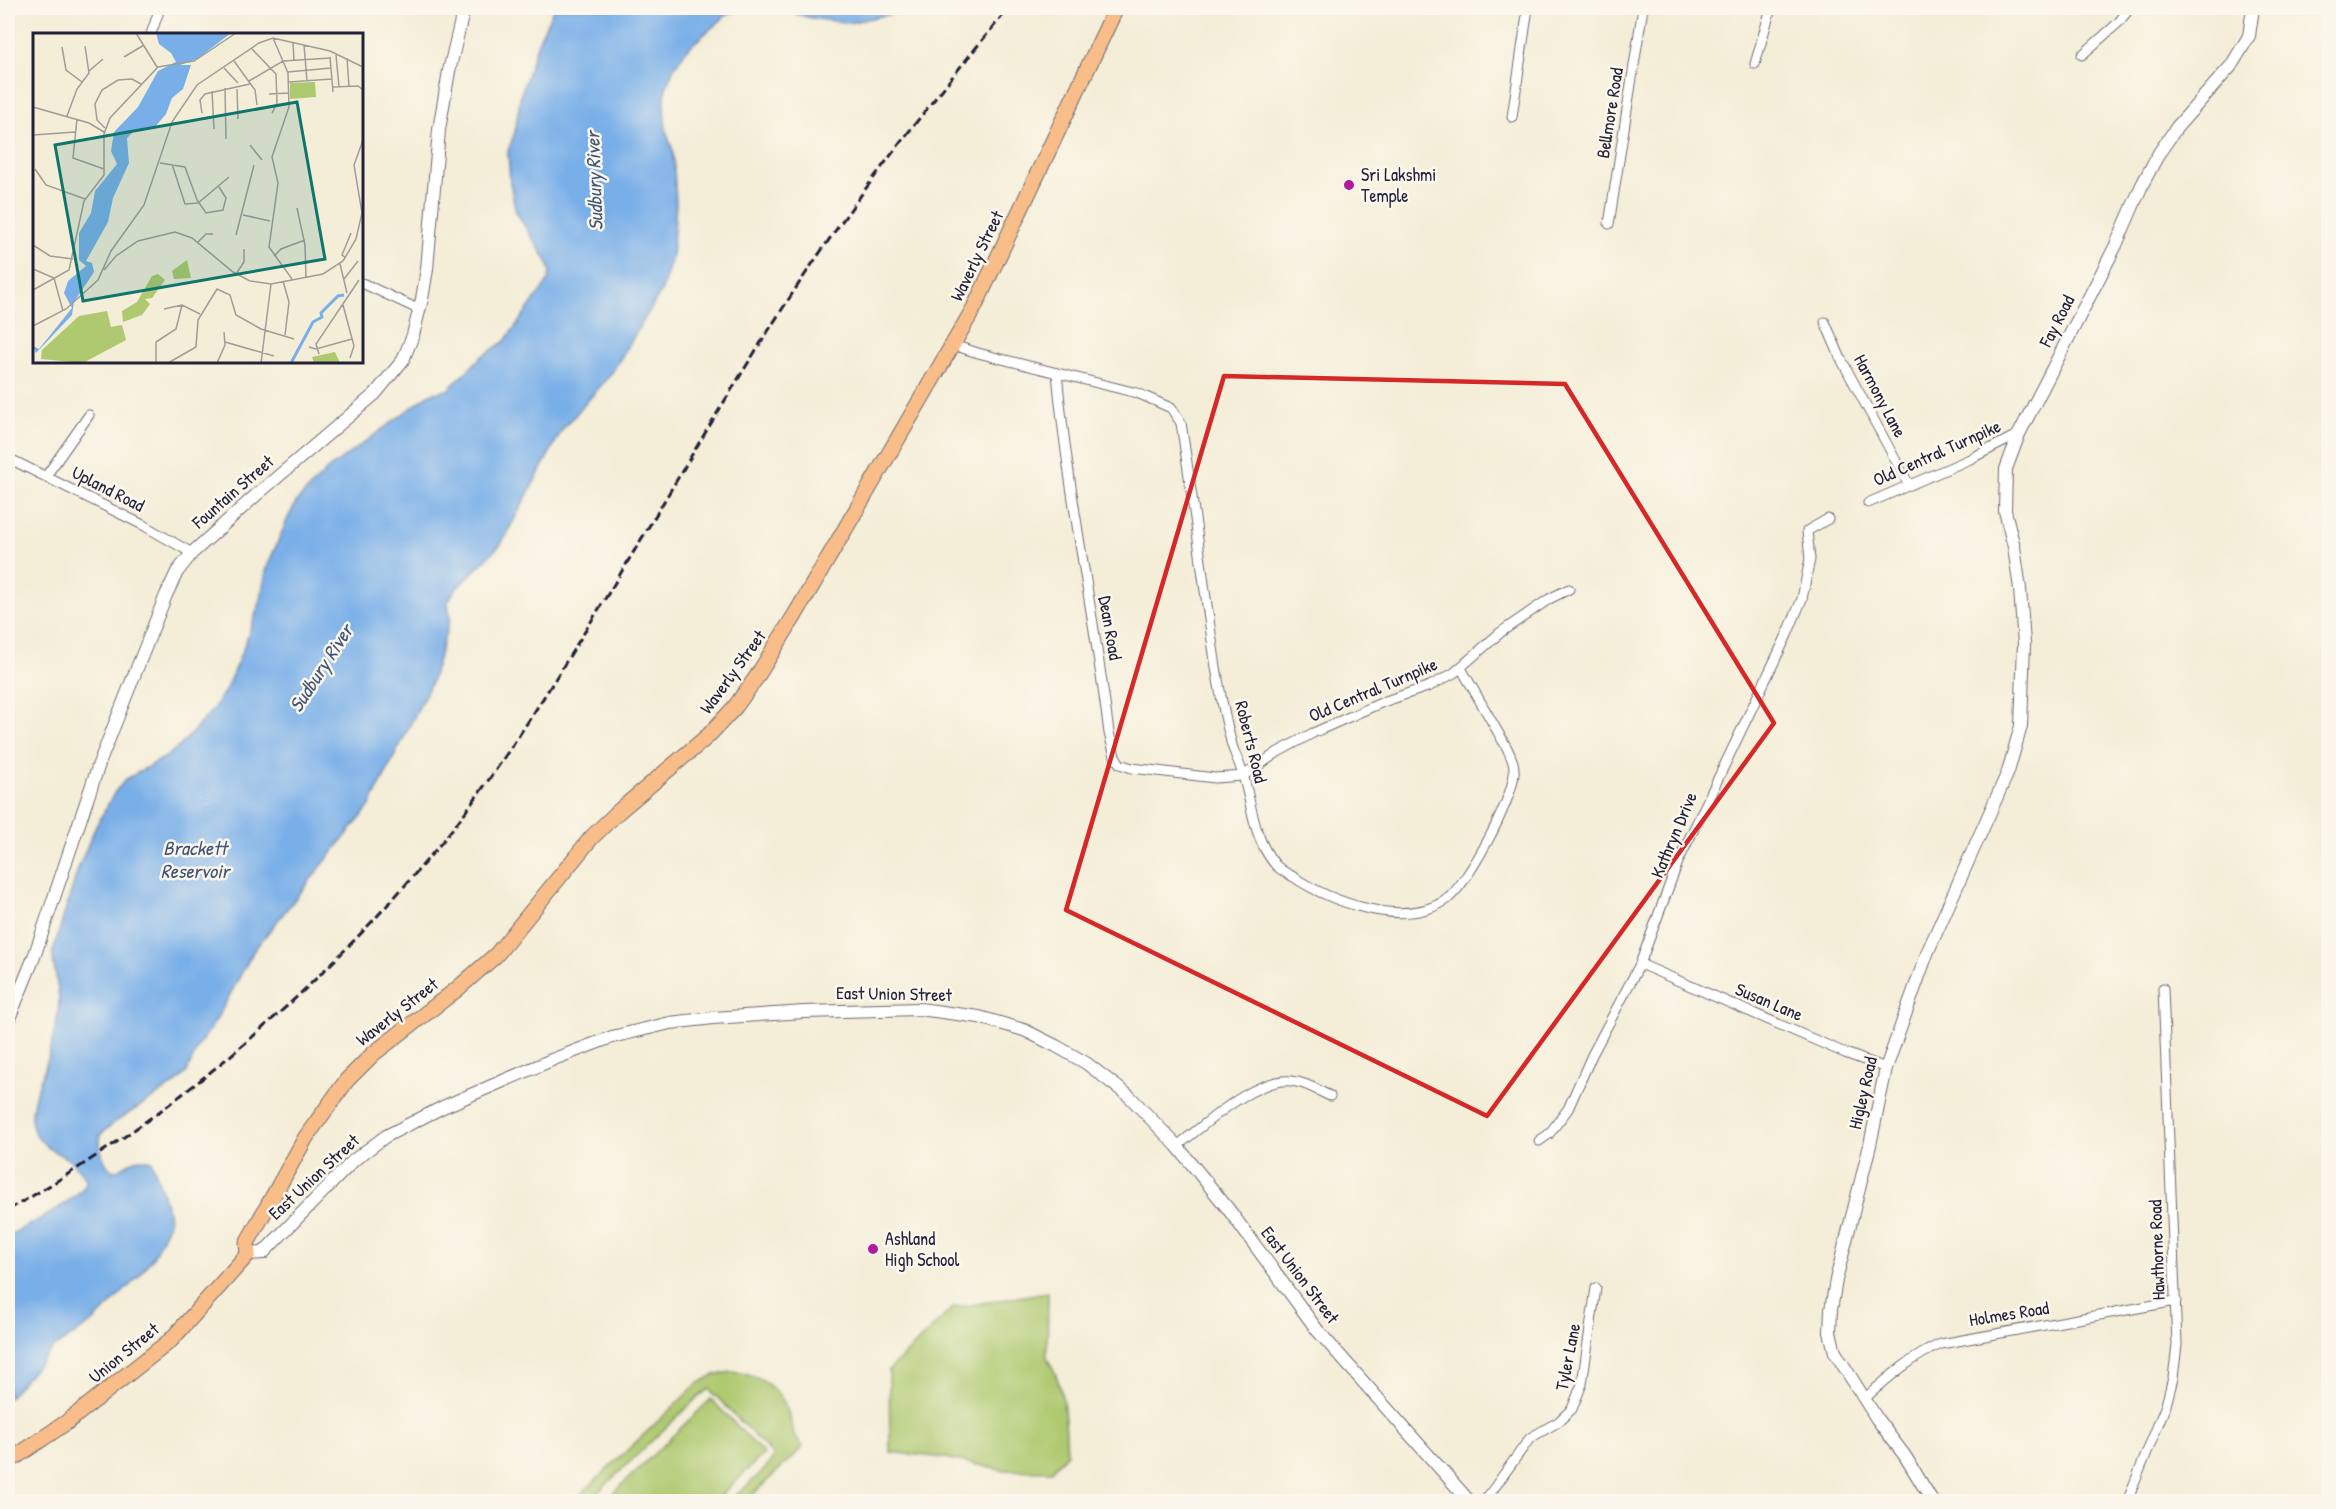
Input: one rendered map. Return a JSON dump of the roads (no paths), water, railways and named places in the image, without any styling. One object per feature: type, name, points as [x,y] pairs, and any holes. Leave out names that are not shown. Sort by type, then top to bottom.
[{"type":"main road","name":"Waverly Street","points":[[248,1254],[247,1243],[294,1158],[318,1117],[347,1080],[373,1054],[471,978],[496,955],[592,837],[642,791],[708,736],[735,707],[779,642],[953,345],[992,272],[1116,8]]},
{"type":"main road","name":"Union Street","points":[[8,1462],[67,1422],[181,1332],[248,1254]]},
{"type":"street","points":[[151,33],[160,8]]},
{"type":"street","name":"Fountain Street","points":[[8,1021],[34,957],[108,741],[177,572],[192,554],[254,497],[375,394],[403,360],[420,310],[427,269],[440,121],[464,8]]},
{"type":"street","points":[[1512,117],[1528,8]]},
{"type":"street","name":"Bellmore Road","points":[[1609,224],[1643,8]]},
{"type":"street","points":[[1755,64],[1771,8]]},
{"type":"street","points":[[2082,55],[2118,23],[2130,8]]},
{"type":"street","name":"Fay Road","points":[[2024,685],[2020,589],[2014,547],[2005,511],[2006,469],[2019,434],[2116,245],[2142,185],[2159,153],[2177,127],[2231,66],[2249,36],[2253,8]]},
{"type":"street","points":[[363,283],[420,310]]},
{"type":"street","name":"Harmony Lane","points":[[1825,322],[1840,359],[1909,484]]},
{"type":"street","name":"Roberts Road","points":[[953,345],[1137,393],[1171,408],[1181,423],[1216,666],[1232,746],[1243,776],[1260,842],[1275,866],[1302,883],[1357,907],[1391,912],[1422,910],[1445,900],[1461,885],[1503,807],[1514,775],[1514,762],[1461,668]]},
{"type":"street","name":"Dean Road","points":[[1057,373],[1083,568],[1115,756],[1120,764],[1132,768],[1215,778],[1243,776]]},
{"type":"street","points":[[46,476],[89,415]]},
{"type":"street","name":"Old Central Turnpike","points":[[1868,503],[1970,459],[2019,434]]},
{"type":"street","name":"Upland Road","points":[[8,458],[169,538],[192,554]]},
{"type":"street","name":"Kathryn Drive","points":[[1539,1142],[1549,1134],[1568,1109],[1592,1055],[1640,964],[1678,862],[1802,599],[1810,559],[1807,531],[1828,519]]},
{"type":"street","name":"Old Central Turnpike","points":[[1243,776],[1278,752],[1313,733],[1383,702],[1430,686],[1461,668],[1501,632],[1549,599],[1569,589]]},
{"type":"street","name":"Higley Road","points":[[1933,1502],[1835,1352],[1830,1332],[1831,1310],[1886,1068],[1928,951],[2008,772],[2021,726],[2024,685]]},
{"type":"street","name":"Susan Lane","points":[[1640,964],[1845,1053],[1886,1068]]},
{"type":"street","name":"Hawthorne Road","points":[[2129,1502],[2166,1405],[2174,1378],[2177,1345],[2163,988]]},
{"type":"street","name":"East Union Street","points":[[248,1254],[262,1253],[354,1160],[386,1136],[443,1107],[554,1059],[612,1037],[670,1023],[713,1018],[846,1009],[920,1009],[950,1012],[1024,1030],[1086,1063],[1129,1096],[1177,1146],[1229,1210],[1318,1331],[1470,1502]]},
{"type":"street","points":[[1177,1146],[1251,1091],[1267,1083],[1293,1081],[1330,1096]]},
{"type":"street","name":"Tyler Lane","points":[[1484,1502],[1530,1438],[1558,1422],[1572,1409],[1582,1384],[1596,1288]]},
{"type":"street","name":"Holmes Road","points":[[1864,1399],[1896,1371],[1924,1351],[1941,1344],[2176,1301]]},
{"type":"water","name":"Brackett Reservoir","points":[[554,8],[745,8],[727,15],[686,50],[673,70],[666,88],[664,107],[666,131],[673,151],[676,203],[672,257],[662,290],[611,374],[562,430],[501,544],[454,591],[448,602],[450,619],[431,683],[369,807],[254,950],[218,1017],[197,1048],[187,1072],[175,1084],[115,1122],[100,1135],[102,1155],[113,1171],[135,1160],[152,1161],[168,1211],[169,1223],[153,1257],[139,1276],[93,1322],[51,1350],[8,1398],[8,1236],[64,1204],[83,1188],[87,1180],[71,1161],[41,1141],[34,1131],[31,1114],[49,1055],[58,1015],[59,995],[53,951],[79,866],[95,828],[115,792],[126,779],[164,758],[181,745],[213,709],[225,691],[260,602],[267,567],[297,501],[328,469],[430,394],[448,390],[481,357],[505,341],[549,280],[550,269],[547,261],[516,212],[510,183],[508,151],[515,132],[521,94],[538,42]]},
{"type":"water","points":[[775,8],[920,8],[848,23],[811,18]]},
{"type":"railway","points":[[8,1210],[129,1134],[242,1046],[346,949],[442,842],[494,773],[542,701],[742,373],[823,248],[913,126],[1009,8]]},
{"type":"place","name":"Sri Lakshmi Temple","points":[[1349,185]]},
{"type":"place","name":"Ashland High School","points":[[873,1249]]},
{"type":"water label","name":"Sudbury River","points":[[594,181]]},
{"type":"water label","name":"Sudbury River","points":[[321,668]]}]
